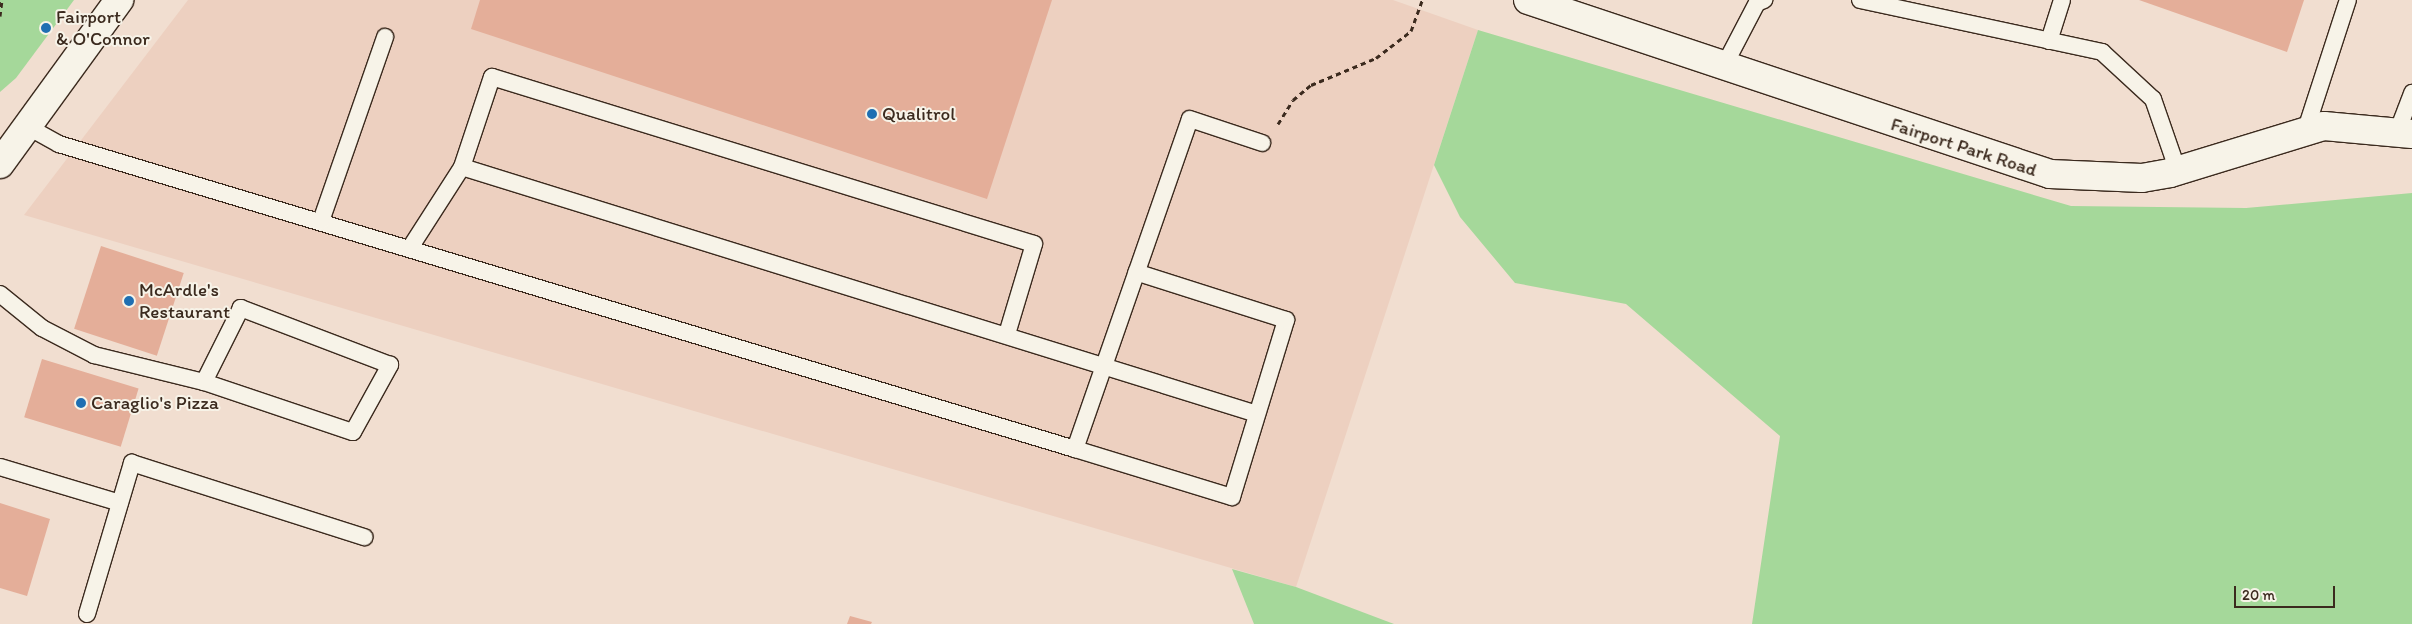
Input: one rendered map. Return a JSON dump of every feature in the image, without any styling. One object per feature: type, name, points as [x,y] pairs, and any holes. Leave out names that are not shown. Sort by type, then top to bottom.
[{"type":"street","points":[[0,164],[119,0]]},
{"type":"street","name":"Fairport Park Road","points":[[1528,0],[2050,174],[2142,178],[2178,171],[2324,126],[2405,132]]},
{"type":"lane","points":[[1724,66],[1757,3],[1764,0]]},
{"type":"lane","points":[[1860,0],[2102,52],[2153,99],[2178,171]]},
{"type":"lane","points":[[2049,41],[2062,0]]},
{"type":"lane","points":[[2305,132],[2348,0]]},
{"type":"lane","points":[[321,221],[385,37]]},
{"type":"lane","points":[[410,248],[462,167],[492,77],[1034,244],[1007,334]]},
{"type":"lane","points":[[2405,132],[2412,93]]},
{"type":"lane","points":[[1075,449],[1190,119],[1262,143]]},
{"type":"lane","points":[[28,127],[59,144],[321,221],[1232,497],[1286,320],[1136,272]]},
{"type":"lane","points":[[462,167],[1104,364],[1257,414]]},
{"type":"lane","points":[[0,294],[42,328],[94,356],[204,382],[353,432],[390,365],[241,308],[204,382]]},
{"type":"lane","points":[[87,614],[132,463],[364,537]]},
{"type":"lane","points":[[0,467],[120,503]]},
{"type":"path","points":[[0,16],[2,0]]},
{"type":"path","points":[[1262,143],[1294,100],[1311,85],[1376,58],[1411,31],[1422,0]]},
{"type":"shaded area","points":[[188,0],[1393,0],[1478,30],[1296,587],[24,215]]},
{"type":"green space","points":[[0,0],[74,0],[16,78],[0,92]]},
{"type":"green space","points":[[1478,30],[2071,206],[2246,208],[2412,193],[2412,624],[1752,624],[1780,436],[1626,304],[1515,283],[1460,217],[1434,165]]},
{"type":"green space","points":[[1232,569],[1296,587],[1394,624],[1254,624]]},
{"type":"building","name":"Qualitrol","points":[[480,0],[1052,0],[987,199],[471,29]]},
{"type":"building","points":[[2139,0],[2304,0],[2287,52]]},
{"type":"building","name":"McArdle's Restaurant","points":[[101,246],[184,273],[157,356],[74,329]]},
{"type":"building","name":"Caraglio's Pizza","points":[[42,359],[139,389],[121,447],[24,417]]},
{"type":"building","points":[[0,503],[50,519],[27,596],[0,588]]},
{"type":"building","points":[[850,616],[872,622],[871,624],[847,624]]},
{"type":"place","name":"Fairport & O'Connor","points":[[46,28]]},
{"type":"place","name":"Qualitrol","points":[[872,114]]},
{"type":"place","name":"McArdle's Restaurant","points":[[129,301]]},
{"type":"place","name":"Caraglio's Pizza","points":[[81,403]]}]
